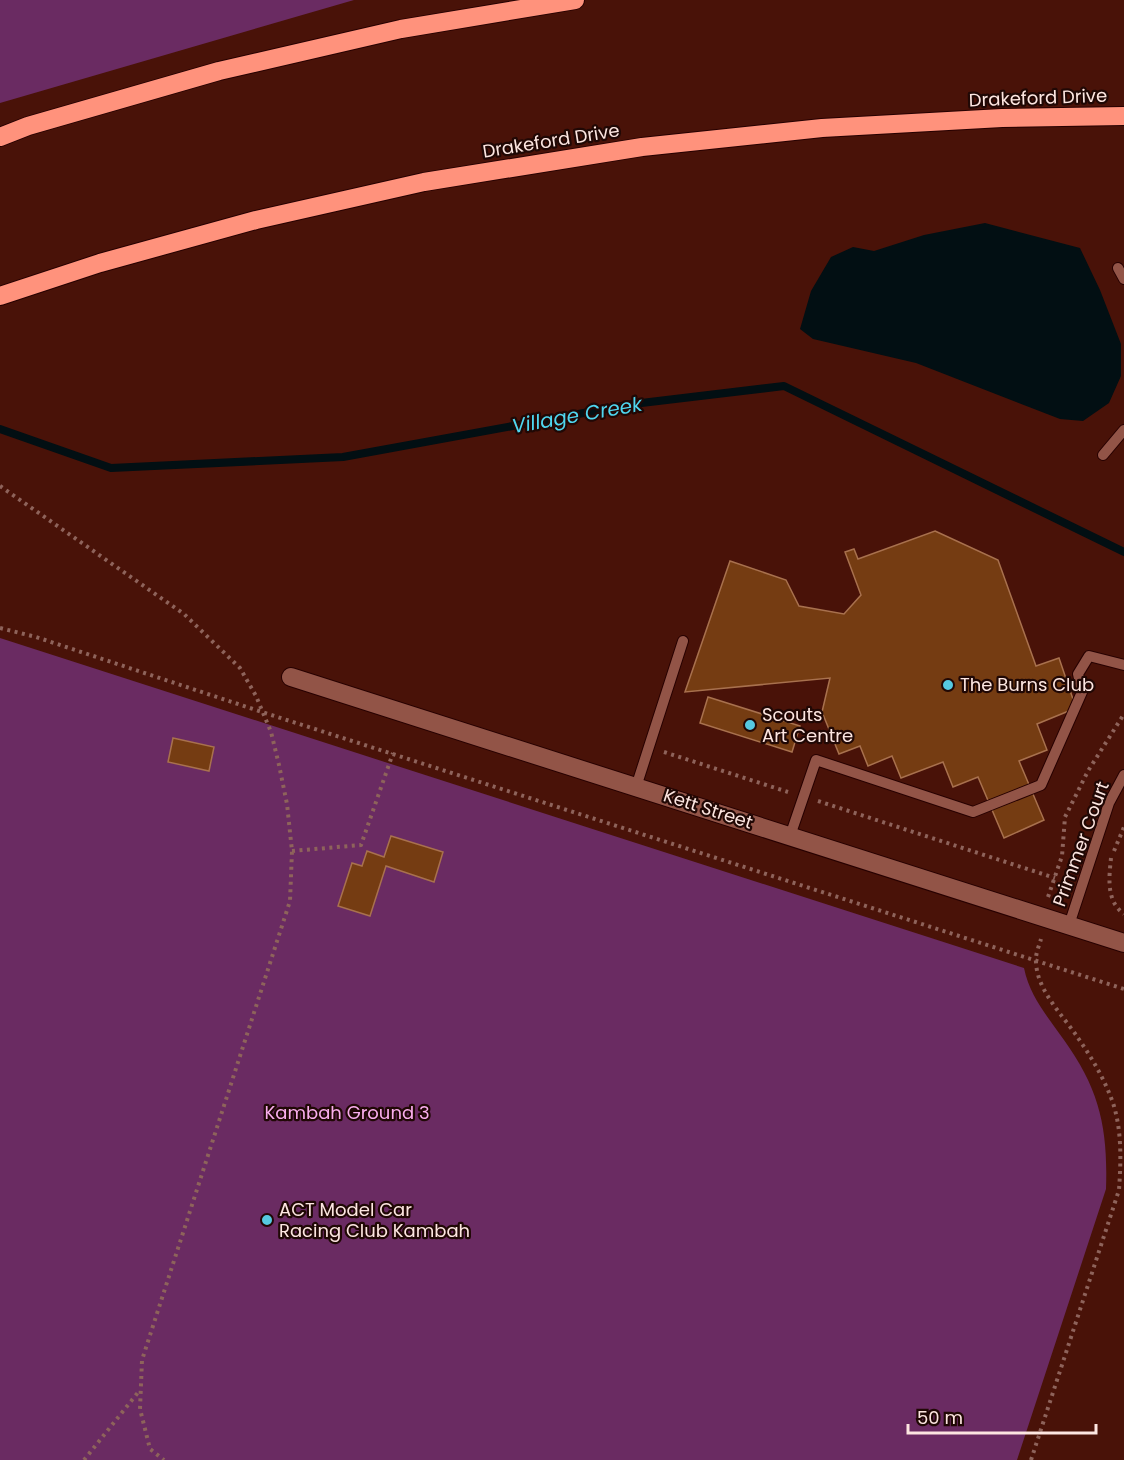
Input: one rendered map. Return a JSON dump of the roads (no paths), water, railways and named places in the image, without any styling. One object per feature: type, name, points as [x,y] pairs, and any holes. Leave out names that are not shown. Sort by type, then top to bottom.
[{"type":"highway","points":[[0,137],[28,126],[219,71],[400,29],[575,0]]},
{"type":"highway","name":"Drakeford Drive","points":[[0,296],[100,263],[256,220],[424,182],[642,147],[822,128],[1002,118],[1124,116]]},
{"type":"street","name":"Kett Street","points":[[291,677],[1124,943]]},
{"type":"lane","points":[[1118,268],[1124,279]]},
{"type":"lane","points":[[1103,455],[1124,430]]},
{"type":"lane","points":[[636,787],[683,641]]},
{"type":"lane","points":[[790,836],[816,760],[973,812],[1041,784],[1082,692],[1078,674],[1089,656],[1124,665]]},
{"type":"lane","name":"Primmer Court","points":[[1069,925],[1109,802],[1124,775]]},
{"type":"waterway","name":"Village Creek","points":[[0,429],[111,468],[343,457],[633,404],[784,386],[1124,552]]},
{"type":"place","name":"The Burns Club","points":[[948,685]]},
{"type":"place","name":"Scouts Art Centre","points":[[750,725]]},
{"type":"place","name":"ACT Model Car Racing Club Kambah","points":[[267,1220]]},
{"type":"park label","name":"Kambah Ground 3","points":[[347,1113]]}]
